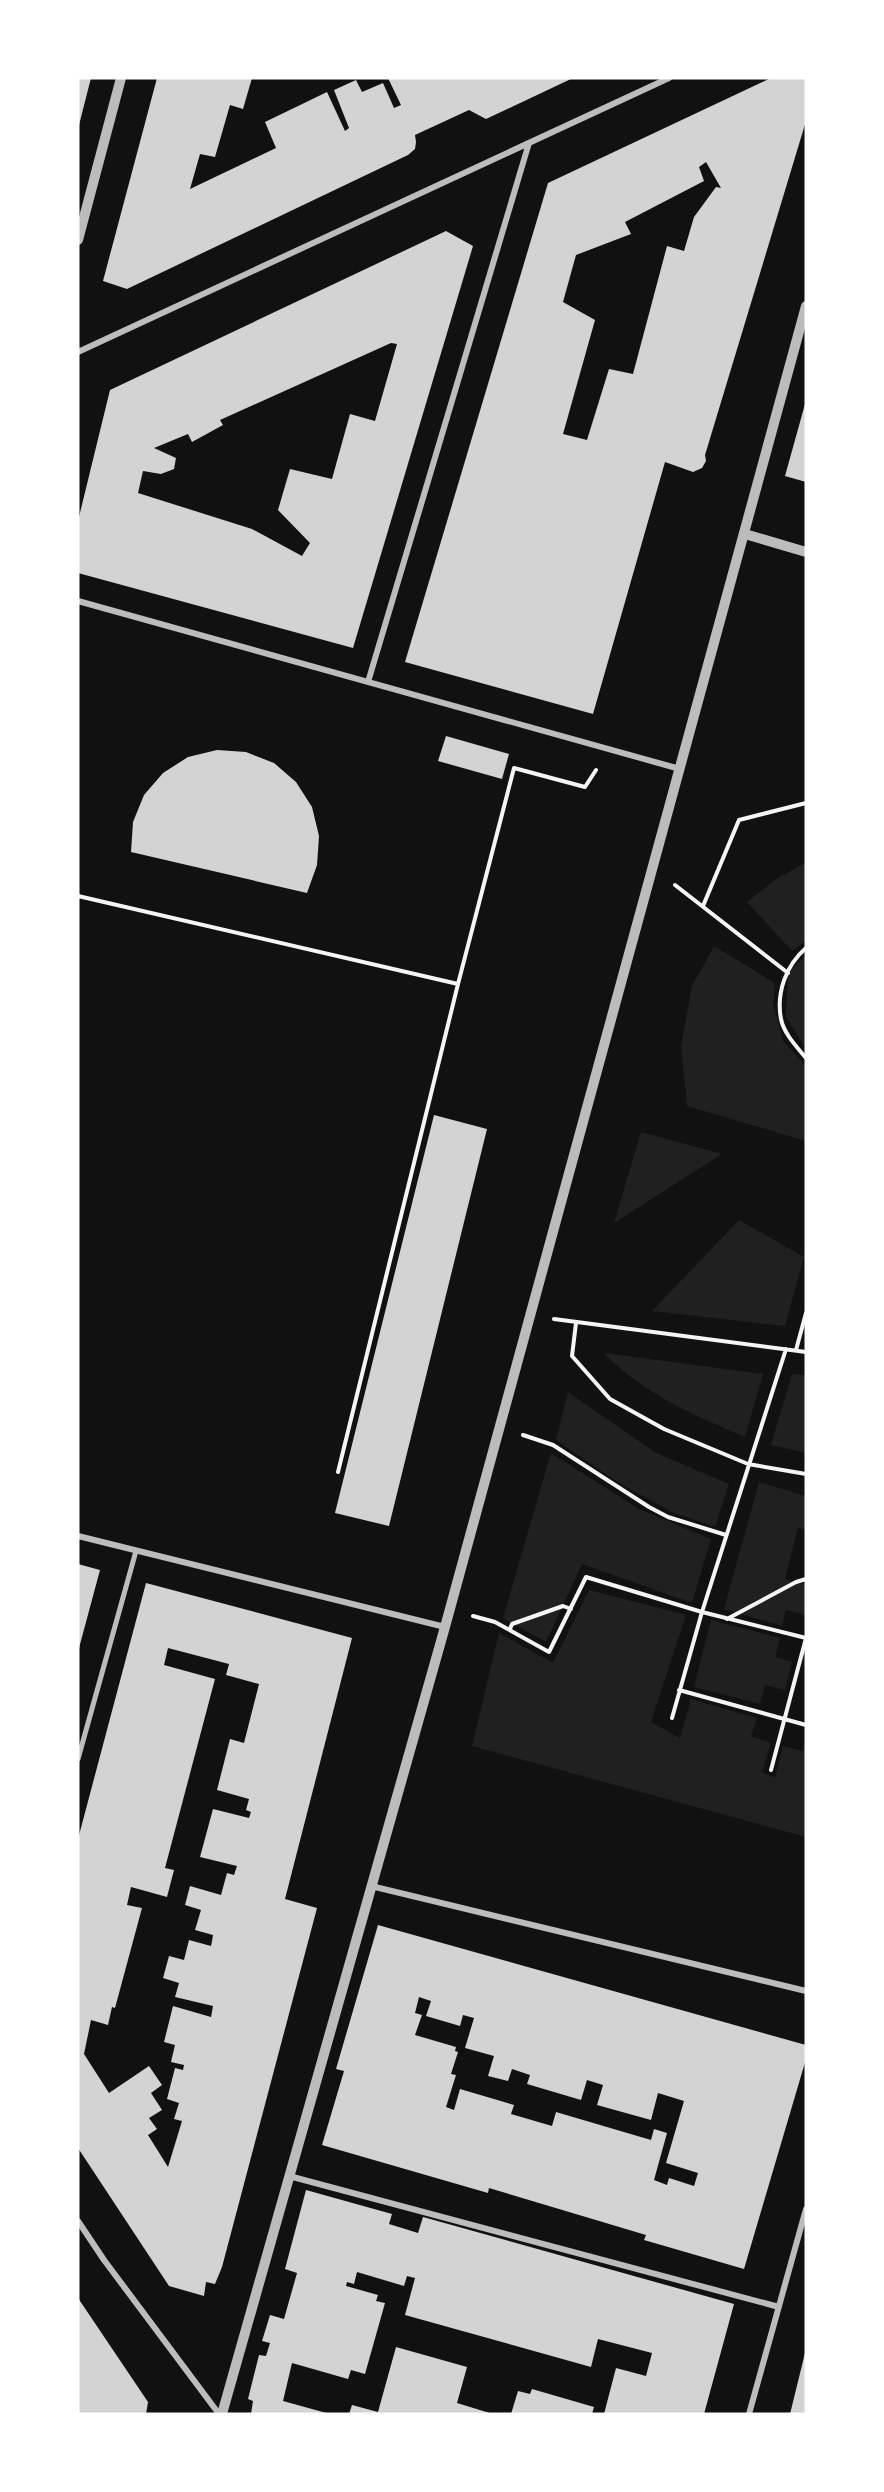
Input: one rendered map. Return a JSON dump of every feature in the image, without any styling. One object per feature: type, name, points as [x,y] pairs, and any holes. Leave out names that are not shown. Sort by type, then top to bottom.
[{"type":"street","points":[[78,240],[121,78]]},
{"type":"street","points":[[78,352],[669,78]]},
{"type":"street","points":[[368,682],[529,143]]},
{"type":"street","points":[[220,2414],[290,2176],[445,1627],[806,306]]},
{"type":"street","points":[[745,534],[806,552]]},
{"type":"street","points":[[78,601],[681,769]]},
{"type":"street","points":[[78,1536],[445,1627]]},
{"type":"street","points":[[78,1759],[136,1551]]},
{"type":"street","points":[[371,1886],[806,1991]]},
{"type":"street","points":[[290,2176],[778,2307]]},
{"type":"street","points":[[749,2414],[806,2209]]},
{"type":"street","points":[[78,2221],[104,2260],[220,2414]]},
{"type":"path","points":[[338,1472],[458,984],[514,768],[585,787],[609,749]]},
{"type":"path","points":[[703,906],[739,820],[806,803]]},
{"type":"path","points":[[653,869],[788,973]]},
{"type":"path","points":[[78,896],[458,984]]},
{"type":"path","points":[[806,948],[795,957],[780,988],[781,1020],[789,1038],[806,1058]]},
{"type":"path","points":[[796,1350],[806,1313]]},
{"type":"path","points":[[531,1314],[576,1323],[806,1352]]},
{"type":"path","points":[[576,1323],[572,1356],[609,1399],[664,1429],[748,1464],[806,1474]]},
{"type":"path","points":[[672,1718],[702,1612],[786,1349]]},
{"type":"path","points":[[500,1427],[553,1445],[649,1508],[668,1517],[726,1536]]},
{"type":"path","points":[[449,1610],[495,1622],[549,1652],[586,1577],[727,1619],[806,1638],[771,1770]]},
{"type":"path","points":[[727,1619],[796,1582],[806,1579]]},
{"type":"path","points":[[509,1629],[512,1624],[563,1606],[571,1609]]},
{"type":"path","points":[[679,1690],[806,1725]]},
{"type":"shaded area","points":[[806,863],[806,941],[792,951],[747,902],[779,877]]},
{"type":"shaded area","points":[[714,946],[775,983],[773,1003],[783,1041],[806,1066],[806,1141],[687,1106],[681,1046],[692,986]]},
{"type":"shaded area","points":[[806,955],[806,1049],[786,1017],[788,973]]},
{"type":"shaded area","points":[[641,1132],[722,1154],[614,1223]]},
{"type":"shaded area","points":[[739,1220],[804,1257],[785,1326],[652,1311]]},
{"type":"shaded area","points":[[604,1353],[763,1374],[745,1437],[688,1412],[652,1392]]},
{"type":"shaded area","points":[[792,1374],[806,1375],[806,1453],[771,1445]]},
{"type":"shaded area","points":[[568,1392],[656,1453],[729,1484],[715,1527],[672,1512],[619,1483],[556,1440]]},
{"type":"shaded area","points":[[551,1453],[639,1509],[711,1539],[692,1603],[582,1564],[546,1642],[503,1618]]},
{"type":"shaded area","points":[[759,1482],[806,1496],[806,1530],[798,1528],[785,1579],[806,1585],[806,1615],[786,1610],[782,1626],[724,1609]]},
{"type":"shaded area","points":[[589,1590],[686,1615],[651,1722],[680,1738],[691,1699],[757,1718],[751,1736],[771,1743],[762,1772],[775,1778],[783,1746],[803,1751],[806,1735],[806,1837],[472,1746],[499,1633],[553,1663]]},
{"type":"shaded area","points":[[711,1620],[780,1638],[775,1657],[792,1662],[785,1690],[765,1685],[760,1704],[694,1687]]},
{"type":"building","points":[[78,78],[91,78],[79,125],[78,125]]},
{"type":"building","points":[[157,78],[252,78],[243,109],[230,105],[215,157],[200,154],[190,189],[276,148],[265,122],[327,92],[345,131],[349,128],[334,90],[356,80],[362,92],[383,83],[394,108],[401,105],[388,78],[573,78],[486,119],[469,110],[415,135],[415,149],[408,155],[127,289],[103,281]]},
{"type":"building","points":[[771,78],[806,78],[806,121],[705,455],[706,461],[702,468],[693,472],[665,462],[593,714],[405,662],[548,183]],"holes":[[[706,162],[721,188],[716,187],[694,217],[684,251],[667,246],[633,374],[609,369],[587,440],[563,434],[595,320],[563,302],[576,255],[631,234],[625,222],[704,181],[699,167]]]},
{"type":"building","points":[[446,231],[473,246],[353,648],[78,573],[78,521],[110,390]],"holes":[[[391,343],[397,344],[375,421],[350,414],[332,479],[290,469],[278,510],[310,543],[302,556],[252,529],[138,493],[143,471],[161,474],[174,469],[176,458],[154,448],[188,434],[192,442],[223,425],[220,420]]]},
{"type":"building","points":[[806,404],[806,482],[785,476]]},
{"type":"building","points":[[446,736],[509,754],[502,779],[438,761]]},
{"type":"building","points":[[217,750],[246,752],[274,763],[296,782],[312,807],[319,836],[317,865],[307,893],[131,852],[133,822],[144,795],[163,773],[188,757]]},
{"type":"building","points":[[434,1115],[487,1129],[389,1526],[335,1513]]},
{"type":"building","points":[[78,1564],[100,1570],[79,1648],[78,1648]]},
{"type":"building","points":[[146,1583],[352,1638],[285,1899],[317,1908],[222,2267],[215,2284],[206,2282],[204,2296],[169,2286],[78,2148],[78,1839]],"holes":[[[168,1648],[229,1664],[226,1675],[259,1684],[244,1743],[230,1739],[217,1790],[249,1799],[246,1810],[251,1812],[249,1818],[213,1809],[200,1857],[237,1866],[234,1875],[227,1873],[221,1895],[190,1886],[185,1905],[201,1910],[195,1930],[213,1935],[211,1946],[189,1940],[184,1960],[169,1956],[163,1978],[179,1983],[175,1997],[213,2006],[211,2017],[173,2006],[164,2042],[175,2045],[171,2062],[184,2065],[183,2070],[175,2068],[167,2099],[179,2103],[174,2119],[182,2121],[168,2167],[148,2135],[157,2129],[149,2118],[162,2110],[151,2093],[162,2085],[149,2066],[109,2093],[84,2054],[91,2020],[108,2025],[112,2007],[115,2008],[142,1908],[127,1905],[131,1887],[167,1897],[174,1870],[165,1868],[215,1679],[164,1665]]]},
{"type":"building","points":[[378,1925],[806,2045],[806,2059],[744,2269],[644,2240],[646,2235],[489,2188],[488,2193],[322,2145],[344,2071],[336,2069]],"holes":[[[419,1997],[431,2001],[426,2016],[460,2026],[463,2015],[474,2018],[465,2048],[494,2056],[488,2076],[508,2081],[512,2069],[530,2075],[527,2084],[581,2100],[587,2080],[603,2085],[597,2105],[651,2120],[658,2093],[684,2101],[666,2163],[698,2173],[694,2186],[669,2178],[667,2185],[654,2180],[667,2133],[654,2129],[651,2140],[556,2112],[552,2126],[511,2114],[514,2105],[460,2089],[454,2110],[446,2107],[456,2075],[451,2074],[458,2052],[455,2051],[456,2047],[415,2035],[422,2015],[415,2013]]]},
{"type":"building","points":[[306,2190],[392,2214],[389,2224],[418,2233],[423,2217],[734,2304],[704,2414],[604,2414],[616,2368],[646,2376],[652,2353],[598,2339],[591,2367],[405,2315],[415,2278],[407,2276],[404,2286],[357,2272],[354,2284],[347,2282],[346,2286],[378,2295],[376,2301],[385,2303],[365,2374],[351,2370],[348,2379],[292,2363],[283,2401],[330,2414],[251,2414],[253,2401],[248,2399],[259,2355],[266,2356],[270,2343],[262,2341],[270,2315],[284,2319],[297,2273],[285,2269]]},
{"type":"building","points":[[78,2298],[148,2402],[146,2414],[78,2414]]},
{"type":"building","points":[[396,2347],[467,2367],[457,2403],[493,2414],[349,2414],[352,2405],[378,2412]]},
{"type":"building","points":[[805,2353],[806,2414],[790,2414]]},
{"type":"building","points":[[532,2389],[594,2407],[592,2414],[511,2414],[518,2391],[530,2394]]}]
